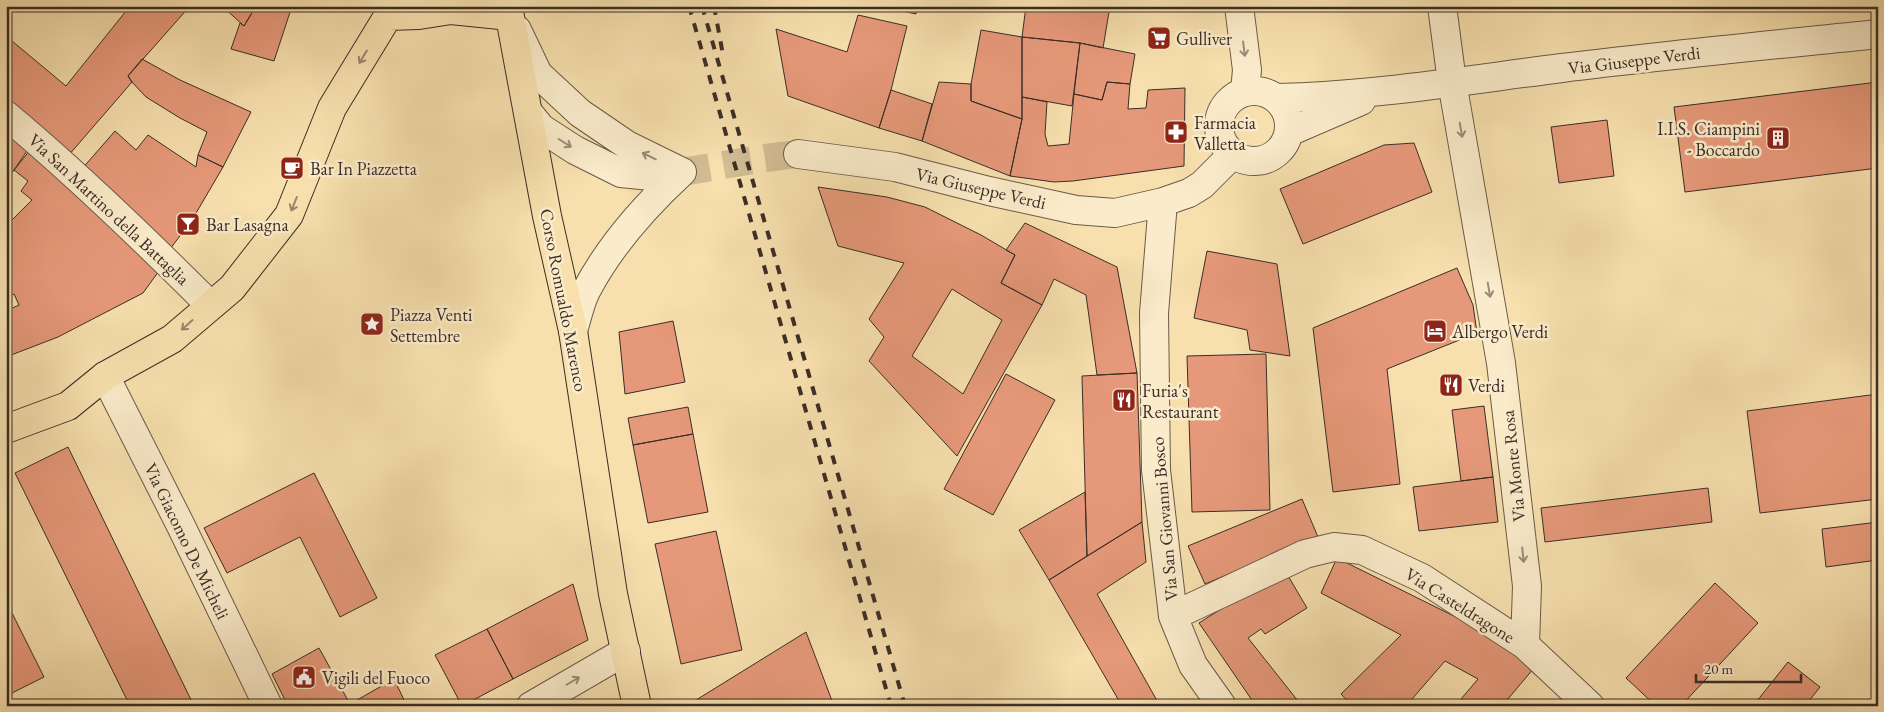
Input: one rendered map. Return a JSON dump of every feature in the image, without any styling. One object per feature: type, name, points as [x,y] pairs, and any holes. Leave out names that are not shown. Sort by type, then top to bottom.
[{"type":"main road","points":[[6,430],[68,406],[104,376],[172,339],[232,288],[289,215],[332,108],[383,11],[419,15],[451,10],[509,11]]},
{"type":"main road","name":"Corso Romualdo Marenco","points":[[509,11],[547,216],[573,331],[613,594],[637,706]]},
{"type":"street","points":[[1240,6],[1247,70],[1245,91],[1232,97],[1221,112],[1219,120],[1220,137],[1233,154],[1250,161],[1259,161],[1270,157],[1282,147],[1289,132],[1290,122],[1287,112],[1276,98]]},
{"type":"street","name":"Via Monte Rosa","points":[[1442,6],[1452,82],[1502,363],[1526,586],[1525,645]]},
{"type":"street","points":[[509,11],[538,74],[580,113],[627,145],[682,172]]},
{"type":"street","name":"Via Giuseppe Verdi","points":[[1245,91],[1264,91],[1276,98],[1318,97],[1390,90],[1637,59],[1878,34]]},
{"type":"street","name":"Via Giuseppe Verdi","points":[[1289,132],[1347,106],[1390,90]]},
{"type":"street","points":[[528,112],[541,128],[575,150],[620,174],[651,176],[682,172]]},
{"type":"street","name":"Via San Martino della Battaglia","points":[[6,115],[58,158],[210,305]]},
{"type":"street","name":"Via Giuseppe Verdi","points":[[798,154],[895,167],[989,191],[1076,210],[1115,214],[1163,202],[1189,193],[1202,185],[1233,154]]},
{"type":"street","points":[[573,331],[585,292],[608,254],[656,196],[682,172]]},
{"type":"street","name":"Via San Giovanni Bosco","points":[[1163,202],[1154,313],[1156,470],[1173,616],[1193,665],[1222,706]]},
{"type":"street","name":"Via Giacomo De Micheli","points":[[104,376],[182,526],[268,706]]},
{"type":"street","name":"Via Casteldragone","points":[[1173,616],[1305,554],[1334,547],[1362,550],[1422,578],[1525,645],[1590,706]]},
{"type":"street","points":[[531,706],[626,651]]},
{"type":"building","points":[[130,6],[190,6],[128,76],[132,82],[68,156],[6,104],[6,36],[66,86]]},
{"type":"building","points":[[222,6],[256,6],[244,26]]},
{"type":"building","points":[[256,6],[292,6],[274,61],[231,49],[240,23],[244,26]]},
{"type":"building","points":[[880,6],[917,6],[916,14]]},
{"type":"building","points":[[1026,6],[1110,6],[1103,48],[1080,43],[1022,37]]},
{"type":"building","points":[[1110,6],[1179,6],[1179,11]]},
{"type":"building","points":[[858,15],[907,26],[891,90],[879,128],[788,96],[776,29],[847,52]]},
{"type":"building","points":[[981,30],[1022,37],[1022,119],[971,101],[971,84]]},
{"type":"building","points":[[1022,37],[1080,43],[1072,106],[1022,97]]},
{"type":"building","points":[[1080,43],[1135,54],[1130,84],[1107,82],[1102,100],[1074,94]]},
{"type":"building","points":[[142,59],[180,80],[251,112],[223,167],[198,155],[207,132],[146,97],[132,82],[128,76]]},
{"type":"building","points":[[939,82],[971,84],[971,101],[1022,119],[1010,176],[922,141]]},
{"type":"building","points":[[1107,82],[1130,84],[1128,109],[1146,108],[1148,90],[1185,88],[1184,166],[1073,181],[1054,182],[1010,176],[1022,119],[1022,97],[1047,102],[1045,134],[1048,146],[1069,144],[1074,94],[1102,100]]},
{"type":"building","name":"I.I.S. Ciampini - Boccardo","points":[[1878,82],[1878,168],[1685,192],[1674,107]]},
{"type":"building","points":[[891,90],[932,104],[922,141],[879,128]]},
{"type":"building","points":[[6,120],[35,144],[6,180]]},
{"type":"building","points":[[1607,120],[1614,176],[1559,183],[1551,127]]},
{"type":"building","points":[[115,131],[136,150],[148,135],[196,167],[198,155],[223,167],[192,220],[167,253],[81,170]]},
{"type":"building","points":[[33,142],[164,264],[143,293],[58,337],[6,357],[6,311],[19,305],[14,294],[6,299],[6,226],[32,200],[21,191],[28,181],[14,170]]},
{"type":"building","points":[[1414,143],[1432,192],[1303,244],[1280,189],[1384,145]]},
{"type":"building","points":[[818,187],[887,197],[925,207],[981,235],[1015,255],[1001,283],[1042,305],[957,456],[869,361],[884,337],[869,319],[904,263],[838,246]],"holes":[[[952,289],[1002,320],[963,394],[912,356]]]},
{"type":"building","points":[[1025,223],[1117,267],[1137,373],[1097,375],[1086,295],[1054,279],[1042,305],[1001,283],[1015,255],[1006,250]]},
{"type":"building","points":[[1207,251],[1277,264],[1290,356],[1250,350],[1247,330],[1194,318]]},
{"type":"building","points":[[1457,268],[1473,305],[1477,333],[1387,369],[1400,484],[1333,492],[1313,328]]},
{"type":"building","points":[[673,321],[685,382],[625,394],[619,332]]},
{"type":"building","points":[[1266,354],[1270,510],[1192,512],[1187,356]]},
{"type":"building","points":[[1137,373],[1142,522],[1087,556],[1082,376]]},
{"type":"building","points":[[1006,374],[1055,400],[993,515],[944,489]]},
{"type":"building","points":[[1878,394],[1878,499],[1760,513],[1747,411]]},
{"type":"building","points":[[1484,406],[1493,477],[1461,481],[1452,410]]},
{"type":"building","points":[[688,407],[693,434],[633,445],[628,418]]},
{"type":"building","points":[[693,434],[708,512],[648,523],[633,445]]},
{"type":"building","points":[[68,447],[194,706],[130,706],[15,473]]},
{"type":"building","points":[[314,473],[377,598],[340,617],[300,537],[227,573],[204,528]]},
{"type":"building","points":[[1493,477],[1498,522],[1419,531],[1413,487]]},
{"type":"building","points":[[1708,488],[1712,522],[1545,542],[1541,508]]},
{"type":"building","points":[[1085,492],[1087,556],[1049,580],[1019,530]]},
{"type":"building","points":[[1302,499],[1318,537],[1205,584],[1188,546]]},
{"type":"building","points":[[1142,522],[1146,562],[1097,594],[1160,706],[1122,706],[1049,580]]},
{"type":"building","points":[[1878,522],[1878,560],[1826,567],[1822,529]]},
{"type":"building","points":[[716,531],[742,650],[681,664],[655,544]]},
{"type":"building","points":[[1337,558],[1484,631],[1534,668],[1502,706],[1470,706],[1461,699],[1478,679],[1445,661],[1406,706],[1352,706],[1341,694],[1401,635],[1321,593]]},
{"type":"building","points":[[1284,569],[1307,608],[1265,634],[1261,629],[1248,638],[1302,706],[1256,706],[1199,623]]},
{"type":"building","points":[[1715,583],[1758,623],[1681,706],[1656,706],[1626,678]]},
{"type":"building","points":[[573,584],[588,640],[513,679],[487,629]]},
{"type":"building","points":[[12,613],[44,677],[6,696],[6,616]]},
{"type":"building","points":[[487,629],[513,679],[462,706],[435,655]]},
{"type":"building","points":[[806,632],[834,706],[688,706],[688,705]]},
{"type":"building","name":"Vigili del Fuoco","points":[[319,648],[350,704],[394,679],[407,706],[288,706],[272,674]]},
{"type":"building","points":[[1788,662],[1820,687],[1805,706],[1753,706]]},
{"type":"building","points":[[563,698],[576,706],[549,706]]},
{"type":"tunnel","points":[[682,172],[798,154]]},
{"type":"railway","points":[[689,6],[891,706]]},
{"type":"railway","points":[[702,6],[905,706]]},
{"type":"railway","points":[[714,6],[723,55]]},
{"type":"place","name":"Gulliver","points":[[1159,38]]},
{"type":"place","name":"Farmacia Valletta","points":[[1176,132]]},
{"type":"place","name":"I.I.S. Ciampini - Boccardo","points":[[1778,138]]},
{"type":"place","name":"Bar In Piazzetta","points":[[292,168]]},
{"type":"place","name":"Bar Lasagna","points":[[188,224]]},
{"type":"place","name":"Piazza Venti Settembre","points":[[372,324]]},
{"type":"place","name":"Albergo Verdi","points":[[1435,331]]},
{"type":"place","name":"Verdi","points":[[1451,385]]},
{"type":"place","name":"Furia's Restaurant","points":[[1124,400]]},
{"type":"place","name":"Vigili del Fuoco","points":[[304,677]]}]
